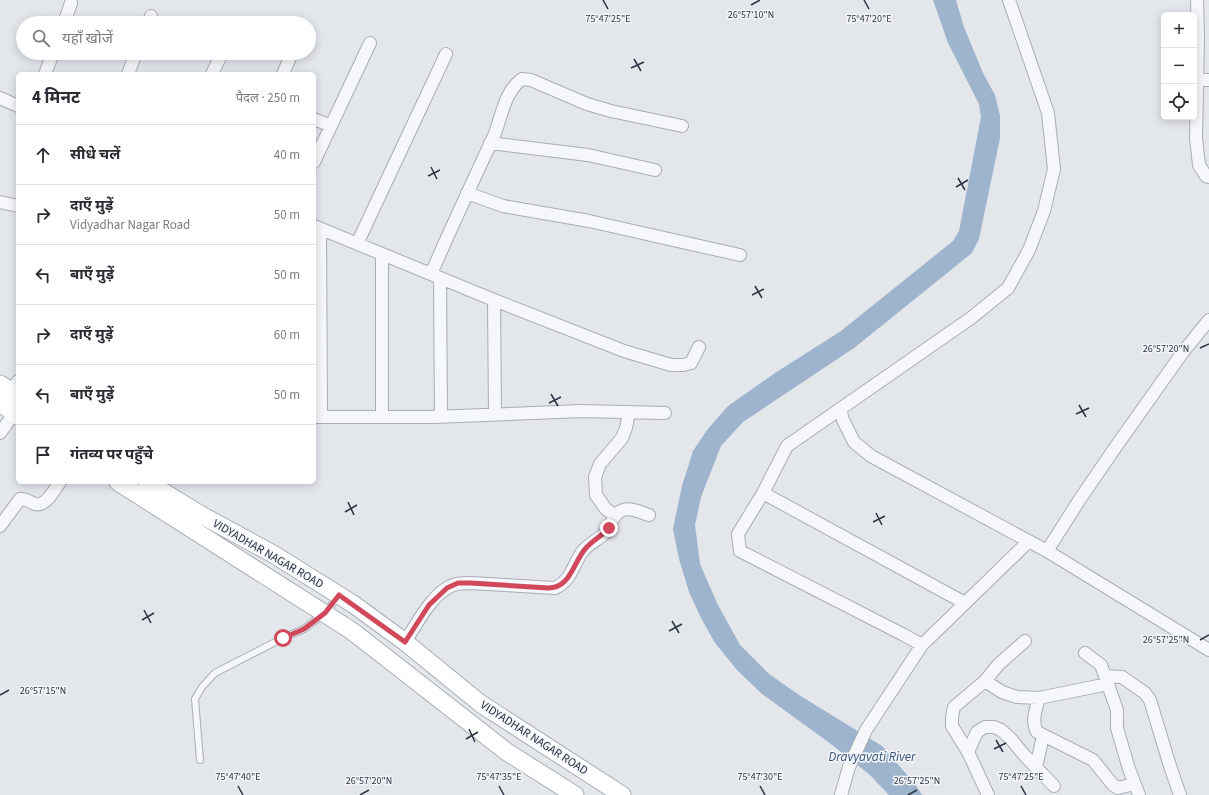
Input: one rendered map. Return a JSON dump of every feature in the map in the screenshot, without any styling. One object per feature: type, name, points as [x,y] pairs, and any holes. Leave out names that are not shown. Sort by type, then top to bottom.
[{"type":"main road","points":[[9,391],[16,409]]},
{"type":"main road","name":"VIDYADHAR NAGAR ROAD","points":[[121,484],[352,631],[507,752],[576,795]]},
{"type":"main road","name":"VIDYADHAR NAGAR ROAD","points":[[150,484],[203,516],[273,554],[339,595],[405,642],[481,704],[622,795]]},
{"type":"street","points":[[922,645],[740,551],[738,534],[763,493],[787,446],[971,318],[1008,288],[1029,250],[1044,211],[1054,169],[1048,113],[1009,0]]},
{"type":"street","points":[[1197,0],[1203,35],[1197,80],[1209,80]]},
{"type":"street","points":[[66,16],[71,3]]},
{"type":"street","points":[[316,158],[370,43]]},
{"type":"street","points":[[357,244],[446,54]]},
{"type":"street","points":[[46,72],[50,60]]},
{"type":"street","points":[[129,72],[133,60]]},
{"type":"street","points":[[213,72],[219,60]]},
{"type":"street","points":[[284,72],[289,60]]},
{"type":"street","points":[[441,417],[436,276],[467,192],[490,143],[506,99],[514,85],[522,79],[531,80],[587,104],[611,111],[682,126]]},
{"type":"street","points":[[1197,84],[1196,138],[1199,165],[1206,176],[1209,177]]},
{"type":"street","points":[[0,98],[16,105]]},
{"type":"street","points":[[316,120],[331,126]]},
{"type":"street","points":[[490,143],[588,155],[655,170]]},
{"type":"street","points":[[467,192],[503,206],[589,221],[740,255]]},
{"type":"street","points":[[0,202],[16,206]]},
{"type":"street","points":[[665,413],[582,411],[441,417],[318,417],[317,228],[624,351],[671,365],[683,365],[691,363],[699,346]]},
{"type":"street","points":[[382,254],[382,417]]},
{"type":"street","points":[[494,300],[495,414]]},
{"type":"street","points":[[1047,551],[1117,445],[1183,352],[1209,320]]},
{"type":"street","points":[[840,409],[843,420],[854,442],[871,456],[1047,551],[1209,650]]},
{"type":"street","points":[[615,516],[605,508],[596,494],[594,477],[600,464],[622,438],[626,428],[629,412]]},
{"type":"street","points":[[0,433],[16,413]]},
{"type":"street","points":[[0,526],[20,499],[24,498],[35,504],[45,502],[58,484]]},
{"type":"street","points":[[763,493],[965,602]]},
{"type":"street","points":[[405,642],[429,605],[447,588],[458,583],[471,583],[555,588],[568,580],[582,553],[592,542],[604,534],[615,516],[621,510],[628,509],[649,515]]},
{"type":"street","points":[[841,795],[848,766],[866,730],[922,645],[1029,541]]},
{"type":"street","points":[[988,795],[968,752],[952,726],[954,707],[985,681],[998,665],[1025,641]]},
{"type":"street","points":[[1086,653],[1101,666],[1107,680],[1117,710],[1117,728],[1134,784],[1139,795]]},
{"type":"street","points":[[985,681],[1002,692],[1017,697],[1039,698],[1122,677],[1145,693],[1150,700],[1180,795]]},
{"type":"street","points":[[1039,698],[1033,721],[1037,732],[1093,760],[1113,785],[1118,788],[1134,784]]},
{"type":"street","points":[[968,752],[977,732],[985,727],[994,727],[1001,730],[1011,739],[1054,786]]},
{"type":"street","points":[[1036,767],[1043,736]]},
{"type":"lane","points":[[200,760],[195,700],[202,687],[215,673],[283,638],[304,629],[325,613],[339,595]]},
{"type":"water","name":"Dravyavati River","points":[[933,0],[956,0],[964,27],[983,73],[995,95],[1000,116],[1000,138],[979,239],[972,253],[854,348],[743,422],[721,446],[701,497],[695,525],[700,564],[717,603],[740,645],[769,674],[799,695],[882,746],[915,784],[922,795],[889,795],[870,775],[831,744],[762,694],[737,670],[715,643],[689,592],[679,559],[673,529],[682,486],[693,451],[707,430],[728,406],[775,373],[841,331],[953,241],[959,231],[981,117],[979,104],[948,43]]},
{"type":"route","points":[[283,638],[304,629],[325,613],[339,595],[405,642],[429,605],[447,588],[458,583],[548,588],[555,588],[562,585],[568,580],[582,553],[609,528]]}]
